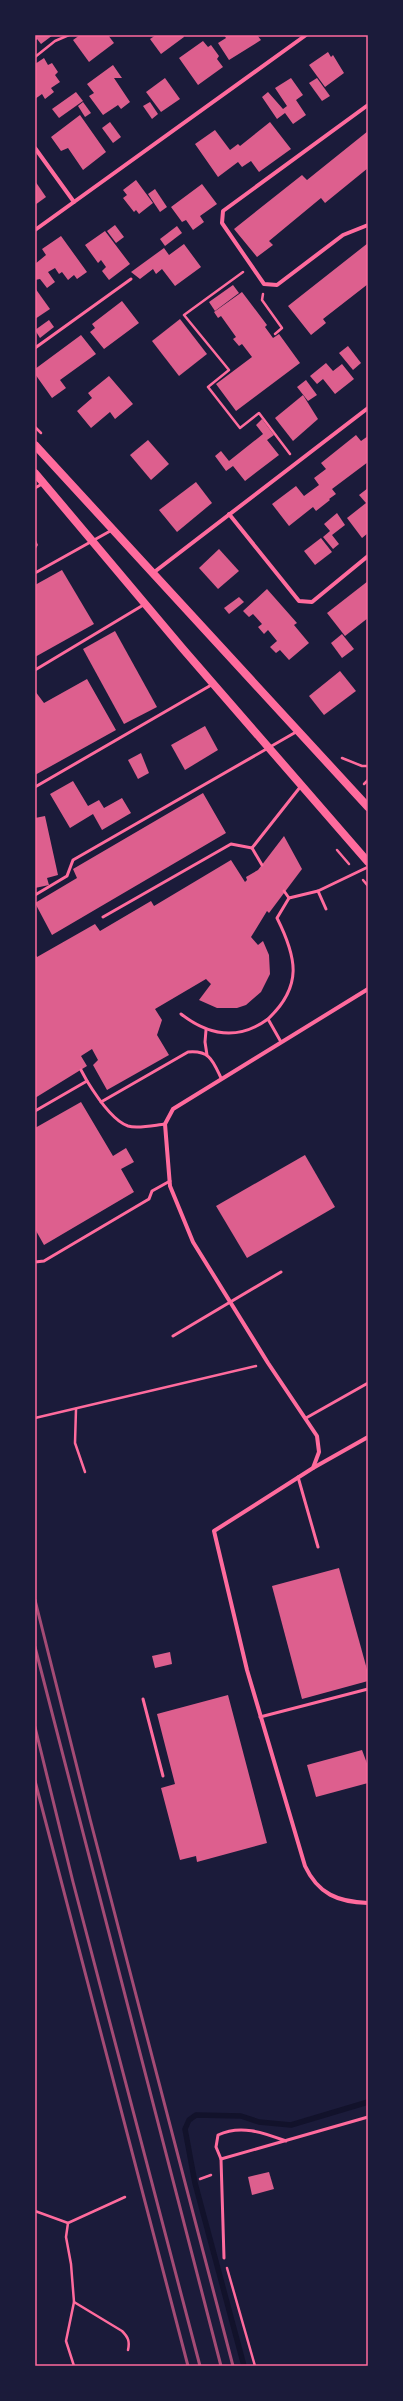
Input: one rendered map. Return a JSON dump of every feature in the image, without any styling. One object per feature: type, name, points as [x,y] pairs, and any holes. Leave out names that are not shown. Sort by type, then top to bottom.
[{"type":"main road","points":[[35,445],[368,807]]},
{"type":"main road","points":[[35,473],[213,684],[368,862]]},
{"type":"street","points":[[35,230],[306,35]]},
{"type":"street","points":[[368,105],[223,211],[222,223],[264,284],[277,285],[343,235],[368,225]]},
{"type":"street","points":[[35,148],[74,202]]},
{"type":"street","points":[[153,573],[368,408]]},
{"type":"street","points":[[229,514],[299,601],[312,602],[368,556]]},
{"type":"street","points":[[313,1468],[319,1452],[317,1436],[268,1363],[193,1242],[170,1181],[165,1124],[173,1109],[221,1078],[368,989]]},
{"type":"street","points":[[368,1438],[298,1477],[214,1531],[247,1670],[300,1855],[311,1879],[334,1899],[350,1903],[368,1903]]},
{"type":"lane","points":[[35,348],[131,279]]},
{"type":"lane","points":[[35,488],[44,483]]},
{"type":"lane","points":[[35,573],[114,530]]},
{"type":"lane","points":[[35,670],[145,604]]},
{"type":"lane","points":[[35,787],[213,684]]},
{"type":"lane","points":[[35,895],[67,876],[73,860],[298,731]]},
{"type":"lane","points":[[252,848],[301,786]]},
{"type":"lane","points":[[103,917],[231,844],[252,848],[262,865]]},
{"type":"lane","points":[[181,1014],[195,1025],[206,1030],[221,1032],[248,1031],[268,1020],[278,1010],[286,997],[293,975],[290,946],[277,918],[289,898],[318,891],[368,867]]},
{"type":"lane","points":[[284,891],[289,898]]},
{"type":"lane","points":[[318,891],[326,909]]},
{"type":"lane","points":[[268,1020],[281,1042]]},
{"type":"lane","points":[[206,1030],[205,1042],[207,1054],[221,1078]]},
{"type":"lane","points":[[101,1102],[183,1054],[201,1051],[207,1054]]},
{"type":"lane","points":[[81,1070],[101,1102],[114,1116],[128,1126],[165,1124]]},
{"type":"lane","points":[[35,1111],[87,1081]]},
{"type":"lane","points":[[35,1262],[44,1261],[149,1199],[152,1191],[170,1181]]},
{"type":"lane","points":[[173,1336],[281,1272]]},
{"type":"lane","points":[[306,1418],[368,1383]]},
{"type":"lane","points":[[298,1477],[318,1546]]},
{"type":"lane","points":[[260,1717],[368,1689]]},
{"type":"lane","points":[[143,1699],[163,1776]]},
{"type":"lane","points":[[221,2159],[368,2117]]},
{"type":"lane","points":[[224,2258],[221,2159],[216,2148],[218,2135],[225,2132],[243,2130],[263,2133],[286,2141]]},
{"type":"path","points":[[35,57],[55,41],[69,35]]},
{"type":"path","points":[[252,266],[184,315],[229,370],[208,387],[240,428],[259,413],[297,464]]},
{"type":"path","points":[[264,284],[262,300],[282,328],[275,334]]},
{"type":"path","points":[[35,1418],[268,1363]]},
{"type":"path","points":[[76,1409],[75,1443],[85,1472]]},
{"type":"path","points":[[35,2211],[68,2223],[125,2197]]},
{"type":"path","points":[[68,2223],[66,2237],[71,2264],[74,2302],[66,2341],[74,2366]]},
{"type":"path","points":[[224,2258],[255,2366]]},
{"type":"path","points":[[74,2302],[122,2331],[129,2343],[128,2350]]},
{"type":"building","points":[[35,35],[53,35],[41,44],[37,39],[35,41]]},
{"type":"building","points":[[80,35],[108,35],[114,43],[89,62],[73,40]]},
{"type":"building","points":[[156,35],[183,35],[184,37],[161,54],[150,39]]},
{"type":"building","points":[[224,35],[257,35],[261,40],[229,60],[218,43],[226,38]]},
{"type":"building","points":[[203,41],[208,47],[211,45],[219,56],[217,59],[223,67],[198,85],[179,58]]},
{"type":"building","points":[[328,52],[331,57],[333,55],[344,73],[325,87],[309,65]]},
{"type":"building","points":[[44,58],[48,65],[52,63],[58,72],[55,75],[60,82],[51,88],[54,92],[45,99],[42,94],[35,99],[35,64]]},
{"type":"building","points":[[113,65],[122,78],[114,78],[130,102],[121,109],[118,105],[103,115],[89,96],[94,93],[87,84]]},
{"type":"building","points":[[165,78],[180,99],[161,112],[146,92]]},
{"type":"building","points":[[291,78],[303,95],[296,100],[306,115],[293,124],[285,113],[277,119],[262,97],[268,92],[283,109],[287,106],[275,88]]},
{"type":"building","points":[[317,78],[330,96],[322,101],[309,83]]},
{"type":"building","points":[[76,92],[83,101],[59,118],[52,109]]},
{"type":"building","points":[[83,102],[91,113],[85,117],[78,106]]},
{"type":"building","points":[[150,102],[158,114],[152,119],[143,106]]},
{"type":"building","points":[[80,115],[106,152],[83,170],[68,148],[61,151],[51,137]]},
{"type":"building","points":[[110,122],[121,137],[113,143],[102,128]]},
{"type":"building","points":[[270,122],[291,149],[259,172],[251,161],[242,167],[238,162],[218,177],[195,144],[215,130],[230,150],[238,144],[240,146]]},
{"type":"building","points":[[368,131],[368,168],[325,203],[321,198],[269,241],[273,245],[257,257],[234,229],[302,175],[307,180]]},
{"type":"building","points":[[136,180],[153,203],[139,214],[136,210],[134,212],[123,198],[127,195],[123,190]]},
{"type":"building","points":[[35,181],[46,197],[35,205]]},
{"type":"building","points":[[202,184],[217,204],[200,216],[204,222],[193,230],[186,220],[182,222],[171,207]]},
{"type":"building","points":[[155,189],[167,207],[160,212],[148,194]]},
{"type":"building","points":[[115,225],[124,237],[116,243],[107,231]]},
{"type":"building","points":[[177,226],[182,233],[165,246],[160,239]]},
{"type":"building","points":[[105,231],[130,264],[109,280],[102,271],[106,267],[101,260],[98,263],[85,245]]},
{"type":"building","points":[[61,236],[87,272],[77,279],[74,275],[68,280],[62,272],[59,274],[55,268],[48,272],[55,282],[47,288],[40,279],[35,280],[35,264],[46,255],[42,249]]},
{"type":"building","points":[[368,243],[368,284],[323,319],[326,323],[311,335],[288,306]]},
{"type":"building","points":[[184,244],[201,267],[175,286],[162,269],[156,274],[153,269],[140,279],[131,272],[164,248],[169,255]]},
{"type":"building","points":[[233,285],[239,293],[215,311],[209,302]]},
{"type":"building","points":[[35,288],[50,309],[35,319]]},
{"type":"building","points":[[242,292],[267,325],[265,327],[273,338],[279,334],[300,363],[236,411],[216,384],[252,357],[242,344],[239,346],[233,339],[236,337],[221,316],[218,318],[214,312]]},
{"type":"building","points":[[122,301],[139,323],[104,349],[90,332],[95,328],[92,324]]},
{"type":"building","points":[[180,319],[207,354],[179,376],[152,341]]},
{"type":"building","points":[[49,320],[54,327],[40,338],[35,330]]},
{"type":"building","points":[[81,335],[96,354],[60,380],[66,388],[52,398],[35,374],[35,369]]},
{"type":"building","points":[[348,346],[361,363],[353,370],[339,353]]},
{"type":"building","points":[[326,363],[333,371],[342,364],[354,379],[335,394],[323,379],[317,384],[310,376]]},
{"type":"building","points":[[109,376],[133,404],[115,419],[110,412],[91,428],[77,411],[92,398],[88,393]]},
{"type":"building","points":[[306,380],[317,395],[308,401],[297,387]]},
{"type":"building","points":[[303,395],[318,419],[293,441],[275,418]]},
{"type":"building","points":[[262,419],[274,435],[267,440],[279,455],[245,481],[233,466],[226,471],[215,456],[221,451],[229,461],[263,434],[256,425]]},
{"type":"building","points":[[356,435],[361,441],[368,436],[368,462],[332,489],[336,494],[329,499],[330,500],[316,511],[313,507],[289,526],[272,504],[296,486],[304,496],[319,485],[314,478],[326,469],[321,463]]},
{"type":"building","points":[[148,440],[169,464],[151,480],[130,455]]},
{"type":"building","points":[[196,482],[212,503],[177,532],[159,510]]},
{"type":"building","points":[[368,488],[368,533],[362,538],[347,518],[366,503],[359,495]]},
{"type":"building","points":[[337,513],[345,525],[332,535],[339,544],[333,549],[323,537],[330,531],[324,524]]},
{"type":"building","points":[[35,538],[38,545],[35,550]]},
{"type":"building","points":[[321,538],[332,552],[315,565],[304,551]]},
{"type":"building","points":[[219,549],[239,571],[218,589],[199,568]]},
{"type":"building","points":[[62,570],[94,624],[35,657],[35,585]]},
{"type":"building","points":[[368,581],[368,618],[345,636],[327,613]]},
{"type":"building","points":[[267,589],[297,623],[294,625],[309,643],[289,660],[280,650],[276,653],[270,647],[277,641],[268,630],[264,634],[258,627],[262,624],[253,614],[249,617],[243,611]]},
{"type":"building","points":[[239,597],[244,602],[229,614],[224,608]]},
{"type":"building","points":[[115,631],[157,707],[124,724],[83,649]]},
{"type":"building","points":[[342,634],[354,649],[342,658],[331,643]]},
{"type":"building","points":[[340,671],[356,691],[324,715],[309,696]]},
{"type":"building","points":[[87,679],[116,730],[35,775],[35,691],[44,703]]},
{"type":"building","points":[[205,726],[218,750],[185,770],[171,745]]},
{"type":"building","points":[[141,753],[149,773],[138,779],[128,760]]},
{"type":"building","points":[[73,781],[88,806],[99,800],[104,808],[122,798],[131,813],[102,830],[93,814],[70,828],[50,794]]},
{"type":"building","points":[[203,793],[226,833],[52,935],[35,903],[77,878],[73,869]]},
{"type":"building","points":[[45,816],[58,875],[47,878],[49,885],[35,888],[35,818]]},
{"type":"building","points":[[284,836],[302,869],[269,913],[267,911],[251,937],[258,945],[263,941],[269,955],[270,974],[261,992],[246,1005],[237,1008],[217,1008],[199,1000],[211,984],[206,979],[155,1009],[162,1020],[157,1035],[169,1055],[107,1090],[93,1065],[98,1060],[92,1049],[81,1056],[87,1066],[35,1098],[35,954],[37,957],[95,924],[100,931],[151,901],[154,906],[231,860],[245,882],[247,880],[246,877],[258,870]]},
{"type":"building","points":[[81,1102],[113,1156],[126,1148],[134,1162],[121,1169],[134,1192],[44,1245],[35,1229],[35,1128]]},
{"type":"building","points":[[305,1155],[335,1207],[247,1258],[216,1206]]},
{"type":"building","points":[[339,1568],[368,1673],[368,1681],[302,1699],[272,1586]]},
{"type":"building","points":[[170,1652],[172,1664],[155,1668],[152,1656]]},
{"type":"building","points":[[228,1695],[267,1843],[197,1862],[196,1856],[180,1860],[161,1788],[175,1784],[157,1714]]},
{"type":"building","points":[[362,1750],[368,1766],[368,1783],[316,1797],[307,1765]]},
{"type":"building","points":[[269,2172],[274,2189],[252,2195],[248,2177]]},
{"type":"waterway","points":[[244,2366],[195,2183],[185,2129],[189,2120],[196,2115],[241,2116],[259,2122],[291,2125],[368,2102]]},
{"type":"railway","points":[[35,1600],[90,1819],[233,2366]]},
{"type":"railway","points":[[35,1647],[221,2366]]},
{"type":"railway","points":[[35,1727],[73,1882],[200,2366]]},
{"type":"railway","points":[[35,1781],[188,2366]]}]
